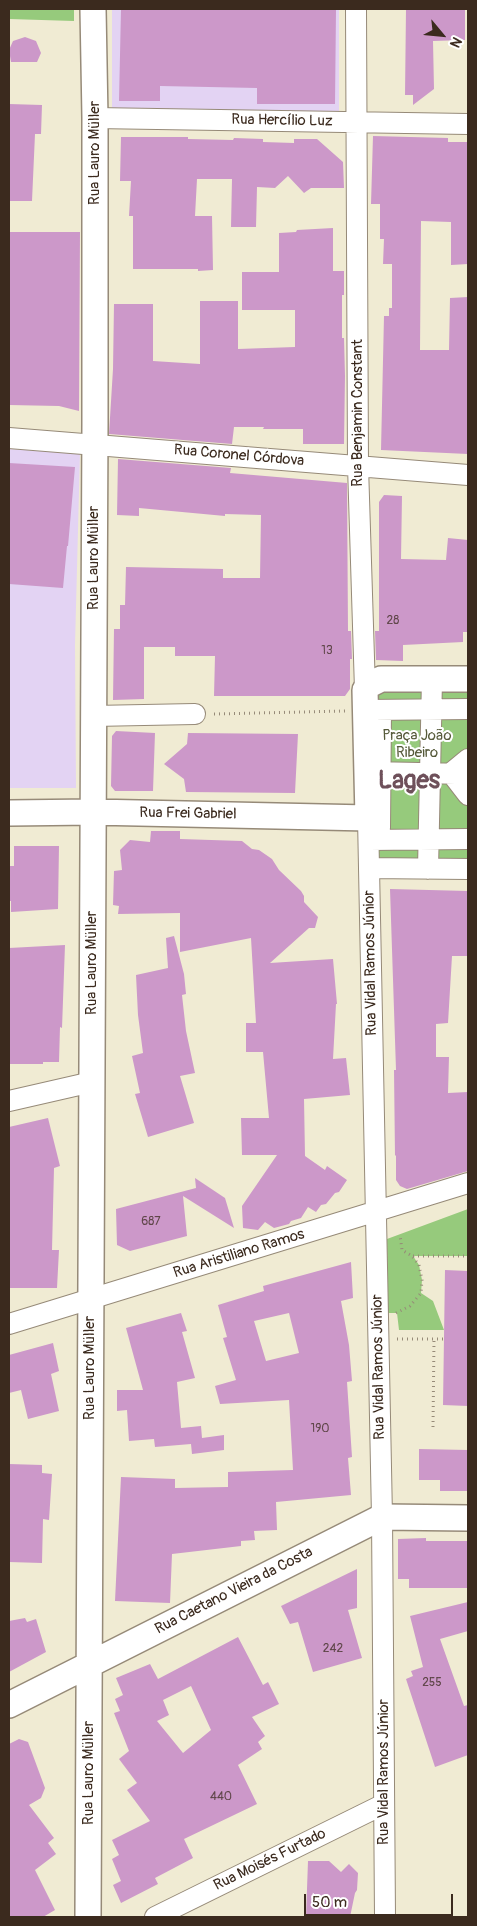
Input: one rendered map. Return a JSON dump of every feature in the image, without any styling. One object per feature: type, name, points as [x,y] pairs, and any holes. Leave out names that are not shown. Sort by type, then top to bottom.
[{"type":"main road","name":"Rua Lauro Müller","points":[[88,1917],[95,444],[93,9]]},
{"type":"main road","points":[[373,697],[432,679],[468,679]]},
{"type":"main road","name":"Rua Benjamin Constant","points":[[372,832],[374,772],[373,697]]},
{"type":"main road","name":"Rua Frei Gabriel","points":[[9,813],[93,812],[372,832]]},
{"type":"main road","name":"Rua Caetano Vieira da Costa","points":[[9,1705],[382,1517],[468,1518]]},
{"type":"street","name":"Rua Benjamin Constant","points":[[356,9],[358,466],[373,697]]},
{"type":"street","name":"Rua Hercílio Luz","points":[[95,118],[468,124]]},
{"type":"street","name":"Rua Coronel Córdova","points":[[9,438],[468,475]]},
{"type":"street","points":[[428,869],[432,679]]},
{"type":"street","points":[[373,697],[408,710]]},
{"type":"street","points":[[373,697],[408,710],[468,709]]},
{"type":"street","points":[[93,716],[195,714]]},
{"type":"street","points":[[468,759],[460,773],[468,795]]},
{"type":"street","points":[[374,772],[460,773]]},
{"type":"street","points":[[372,832],[405,840],[468,839]]},
{"type":"street","name":"Rua Vidal Ramos Júnior","points":[[372,832],[376,868],[376,1212],[382,1517],[385,1917]]},
{"type":"street","points":[[376,868],[405,840]]},
{"type":"street","points":[[376,868],[468,870]]},
{"type":"street","points":[[9,1101],[92,1082]]},
{"type":"street","name":"Rua Aristiliano Ramos","points":[[9,1324],[468,1183]]},
{"type":"street","name":"Rua Moisés Furtado","points":[[155,1917],[384,1804]]},
{"type":"path","points":[[195,714],[373,697]]},
{"type":"path","points":[[388,1315],[410,1306],[421,1293],[422,1280],[419,1265],[412,1256],[402,1250],[400,1235]]},
{"type":"path","points":[[412,1256],[468,1256]]},
{"type":"path","points":[[378,1339],[444,1340]]},
{"type":"path","points":[[433,1427],[434,1339]]},
{"type":"shaded area","points":[[112,9],[339,9],[339,112],[112,112]]},
{"type":"shaded area","points":[[9,449],[80,453],[75,645],[76,788],[9,788]]},
{"type":"green space","points":[[9,9],[74,9],[74,21],[9,19]]},
{"type":"green space","name":"Praça João Ribeiro","points":[[468,680],[468,869],[369,868],[369,685]]},
{"type":"green space","points":[[468,1209],[468,1256],[413,1256],[419,1265],[422,1280],[421,1293],[433,1301],[444,1330],[399,1330],[397,1313],[388,1313],[387,1239]]},
{"type":"building","points":[[121,9],[336,10],[335,104],[257,104],[257,88],[160,86],[160,101],[119,101]]},
{"type":"building","points":[[406,9],[465,9],[465,40],[433,41],[434,89],[413,105],[413,95],[405,95]]},
{"type":"building","points":[[25,37],[36,41],[41,53],[37,62],[11,62],[9,50],[13,41]]},
{"type":"building","points":[[9,104],[42,105],[41,134],[35,134],[32,201],[9,201]]},
{"type":"building","points":[[373,136],[448,138],[448,142],[468,142],[468,264],[451,265],[451,222],[421,221],[420,350],[449,350],[450,298],[468,297],[468,454],[381,450],[384,316],[389,316],[389,308],[392,308],[392,264],[383,264],[384,239],[380,239],[380,204],[371,204]]},
{"type":"building","points":[[121,137],[263,139],[263,142],[294,143],[294,139],[317,139],[343,162],[344,188],[311,188],[304,193],[288,176],[275,188],[257,187],[256,227],[231,227],[232,179],[197,179],[195,216],[212,216],[213,270],[133,269],[133,216],[129,216],[131,181],[120,181]]},
{"type":"building","points":[[333,228],[333,271],[344,271],[342,338],[344,338],[345,376],[344,444],[303,444],[303,429],[263,429],[264,427],[234,427],[232,444],[109,434],[114,304],[153,304],[153,361],[200,364],[200,301],[238,301],[238,349],[295,347],[295,310],[242,310],[242,272],[279,272],[279,233]]},
{"type":"building","points":[[9,232],[80,232],[79,411],[59,406],[9,405]]},
{"type":"building","points":[[118,459],[231,468],[230,473],[347,483],[348,631],[351,631],[352,659],[350,659],[350,689],[345,696],[214,696],[215,656],[175,656],[175,647],[144,647],[144,699],[113,700],[114,629],[120,629],[120,605],[125,605],[126,567],[223,569],[223,578],[260,578],[261,515],[225,514],[225,516],[139,508],[139,516],[117,515]]},
{"type":"building","points":[[9,463],[75,467],[63,588],[9,584]]},
{"type":"building","points":[[384,495],[402,496],[401,559],[446,560],[448,538],[468,540],[468,632],[463,632],[463,642],[403,645],[403,661],[376,660],[375,631],[379,631],[379,502]]},
{"type":"building","points":[[116,731],[155,733],[153,791],[115,791],[111,786],[112,736]]},
{"type":"building","points":[[188,733],[298,734],[295,793],[186,792],[184,779],[164,764],[187,744]]},
{"type":"building","points":[[151,831],[180,831],[180,839],[242,841],[252,849],[259,850],[272,859],[279,870],[301,891],[304,896],[304,902],[318,917],[315,928],[309,928],[270,963],[333,959],[337,1004],[333,1059],[346,1058],[350,1095],[304,1099],[305,1156],[325,1170],[327,1166],[347,1180],[339,1192],[335,1193],[326,1204],[321,1205],[316,1212],[308,1207],[301,1218],[291,1221],[289,1224],[274,1228],[265,1222],[258,1230],[243,1228],[242,1206],[277,1155],[242,1155],[241,1118],[269,1118],[263,1052],[246,1052],[246,1023],[256,1023],[251,938],[180,952],[180,913],[118,914],[119,906],[113,905],[114,871],[122,870],[120,850],[130,840],[150,842]]},
{"type":"building","points":[[14,846],[59,846],[58,909],[11,912],[11,901],[9,901],[9,866],[14,866]]},
{"type":"building","points":[[390,889],[468,891],[468,956],[452,956],[448,1023],[436,1024],[436,1057],[449,1057],[448,1093],[468,1092],[468,1171],[407,1189],[400,1186],[396,1180],[394,1070],[396,1070]]},
{"type":"building","points":[[174,936],[184,974],[186,994],[182,995],[186,1031],[195,1073],[180,1076],[194,1123],[148,1137],[135,1094],[140,1093],[132,1056],[143,1053],[138,1015],[136,975],[168,968],[166,938]]},
{"type":"building","points":[[65,945],[59,1062],[9,1064],[9,948]]},
{"type":"building","points":[[48,1118],[60,1166],[54,1168],[52,1250],[59,1250],[57,1288],[9,1288],[9,1127]]},
{"type":"building","points":[[195,1178],[225,1198],[234,1228],[183,1196],[187,1236],[130,1251],[117,1245],[116,1209],[196,1188]]},
{"type":"building","points":[[351,1262],[353,1298],[341,1301],[349,1345],[352,1381],[347,1382],[352,1457],[348,1458],[351,1495],[276,1502],[277,1530],[254,1531],[255,1540],[241,1541],[241,1546],[172,1554],[170,1603],[115,1601],[121,1477],[175,1479],[175,1488],[228,1487],[228,1472],[293,1470],[289,1400],[220,1404],[215,1386],[236,1380],[223,1338],[227,1337],[218,1305],[264,1291],[263,1286]],"holes":[[[289,1313],[299,1353],[266,1361],[254,1321]]]},
{"type":"building","points":[[445,1270],[468,1271],[468,1406],[443,1405]]},
{"type":"building","points":[[181,1313],[187,1331],[182,1332],[195,1378],[177,1382],[181,1428],[201,1426],[202,1438],[224,1435],[224,1450],[192,1454],[191,1444],[155,1447],[154,1439],[129,1441],[127,1410],[117,1411],[117,1390],[143,1390],[126,1328]]},
{"type":"building","points":[[53,1343],[59,1371],[51,1374],[59,1411],[28,1419],[21,1390],[9,1393],[9,1355]]},
{"type":"building","points":[[419,1449],[468,1450],[468,1491],[440,1491],[440,1480],[419,1480]]},
{"type":"building","points":[[9,1464],[42,1465],[42,1473],[52,1474],[49,1520],[43,1519],[42,1563],[9,1562]]},
{"type":"building","points":[[426,1538],[426,1541],[468,1541],[468,1588],[409,1588],[409,1579],[398,1579],[398,1539]]},
{"type":"building","points":[[357,1569],[357,1608],[348,1610],[362,1658],[313,1672],[298,1622],[290,1624],[281,1606]]},
{"type":"building","points":[[468,1602],[468,1631],[440,1639],[464,1706],[468,1705],[468,1755],[435,1767],[406,1679],[413,1676],[411,1671],[423,1667],[410,1616]]},
{"type":"building","points":[[25,1618],[27,1622],[36,1619],[46,1652],[9,1672],[9,1621]]},
{"type":"building","points":[[238,1637],[263,1685],[268,1682],[279,1704],[252,1717],[265,1736],[258,1742],[262,1749],[238,1765],[257,1804],[184,1839],[193,1858],[155,1878],[158,1884],[121,1903],[113,1885],[121,1881],[112,1859],[119,1855],[112,1840],[150,1821],[127,1790],[137,1783],[119,1759],[129,1751],[114,1713],[120,1711],[115,1699],[123,1695],[116,1678],[150,1664],[158,1679]],"holes":[[[191,1686],[211,1730],[183,1753],[157,1721],[169,1715],[163,1700]]]},
{"type":"building","points":[[19,1739],[28,1742],[45,1788],[41,1798],[29,1805],[54,1838],[48,1843],[56,1854],[35,1870],[55,1910],[43,1917],[9,1917],[9,1744]]},
{"type":"building","points":[[308,1861],[329,1861],[341,1872],[349,1864],[358,1873],[357,1890],[350,1917],[306,1917]]},
{"type":"district","name":"Lages","points":[[409,782]]}]
